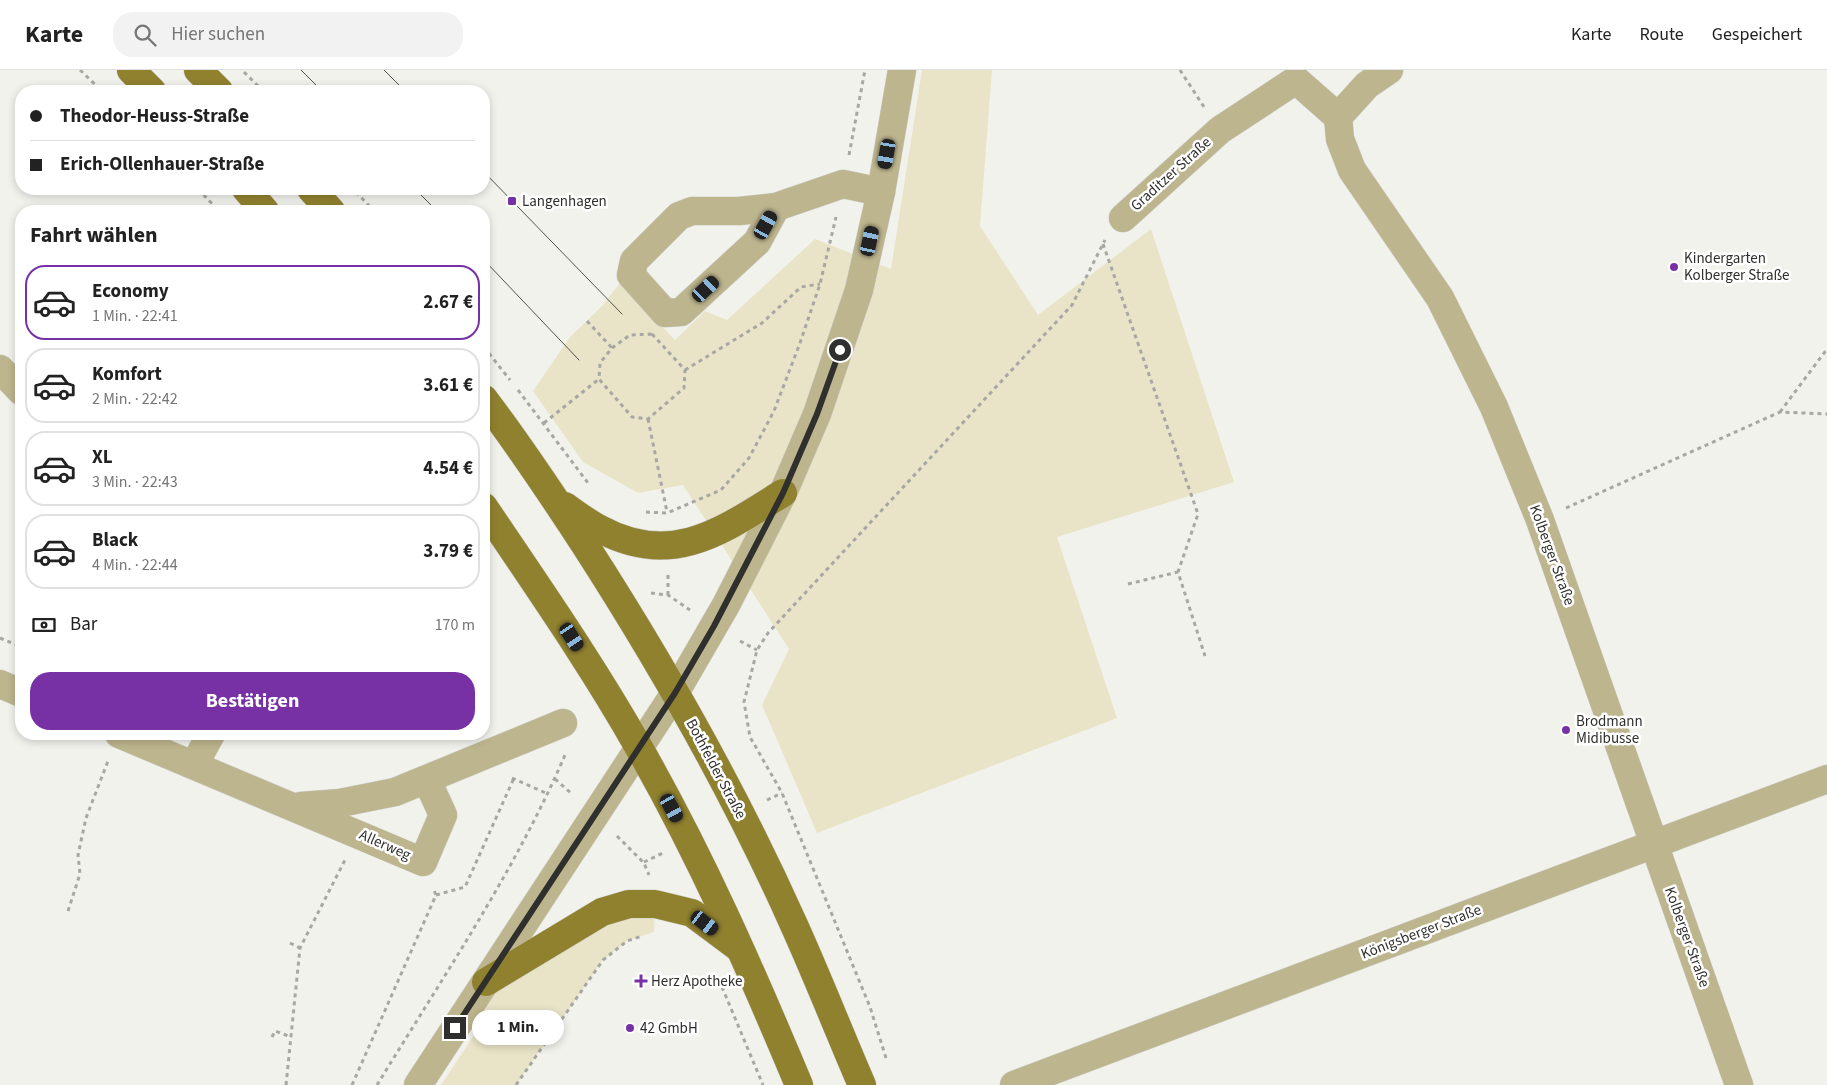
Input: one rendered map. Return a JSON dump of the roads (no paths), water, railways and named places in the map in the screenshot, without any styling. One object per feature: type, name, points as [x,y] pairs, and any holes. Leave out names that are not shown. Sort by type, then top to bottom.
[{"type":"main road","points":[[131,70],[146,85]]},
{"type":"main road","points":[[198,70],[212,85]]},
{"type":"main road","points":[[251,195],[260,205]]},
{"type":"main road","points":[[317,195],[326,205]]},
{"type":"main road","name":"Bothfelder Straße","points":[[490,408],[555,500],[622,602],[675,693],[740,814],[785,907],[862,1085]]},
{"type":"main road","points":[[555,500],[600,529],[620,537],[645,545],[669,545],[695,542],[721,532],[783,493]]},
{"type":"main road","points":[[490,516],[572,637],[639,747],[689,839],[744,952],[799,1085]]},
{"type":"main road","points":[[486,982],[602,912],[629,904],[655,904],[692,913],[744,952]]},
{"type":"street","points":[[1338,117],[1367,85],[1389,70]]},
{"type":"street","points":[[418,1085],[675,693],[726,605],[783,493],[817,414],[859,290],[881,192],[895,73]]},
{"type":"street","name":"Graditzer Straße","points":[[1123,218],[1220,130],[1296,80],[1338,117]]},
{"type":"street","name":"Kolberger Straße","points":[[1338,117],[1340,139],[1352,170],[1440,298],[1494,407],[1540,520],[1739,1085]]},
{"type":"street","points":[[776,208],[757,242],[681,312],[665,313],[631,275],[634,261],[679,216],[692,211],[739,211],[776,208],[843,184],[881,192]]},
{"type":"street","points":[[0,369],[15,385]]},
{"type":"street","points":[[0,684],[15,690]]},
{"type":"street","name":"Allerweg","points":[[293,806],[340,803],[395,792],[563,723]]},
{"type":"street","name":"Allerweg","points":[[134,740],[423,862],[443,815],[427,780]]},
{"type":"street","points":[[194,765],[208,740]]},
{"type":"street","name":"Königsberger Straße","points":[[1014,1085],[1827,778]]},
{"type":"tram line","points":[[301,70],[316,85]]},
{"type":"tram line","points":[[384,70],[399,85]]},
{"type":"tram line","points":[[490,178],[622,314]]},
{"type":"tram line","points":[[421,195],[431,205]]},
{"type":"tram line","points":[[490,266],[579,360]]},
{"type":"place","name":"Langenhagen","points":[[512,201]]},
{"type":"place","name":"Kindergarten Kolberger Straße","points":[[1674,267]]},
{"type":"place","name":"Brodmann Midibusse","points":[[1566,730]]},
{"type":"place","name":"Herz Apotheke","points":[[641,981]]},
{"type":"place","name":"42 GmbH","points":[[630,1028]]}]
